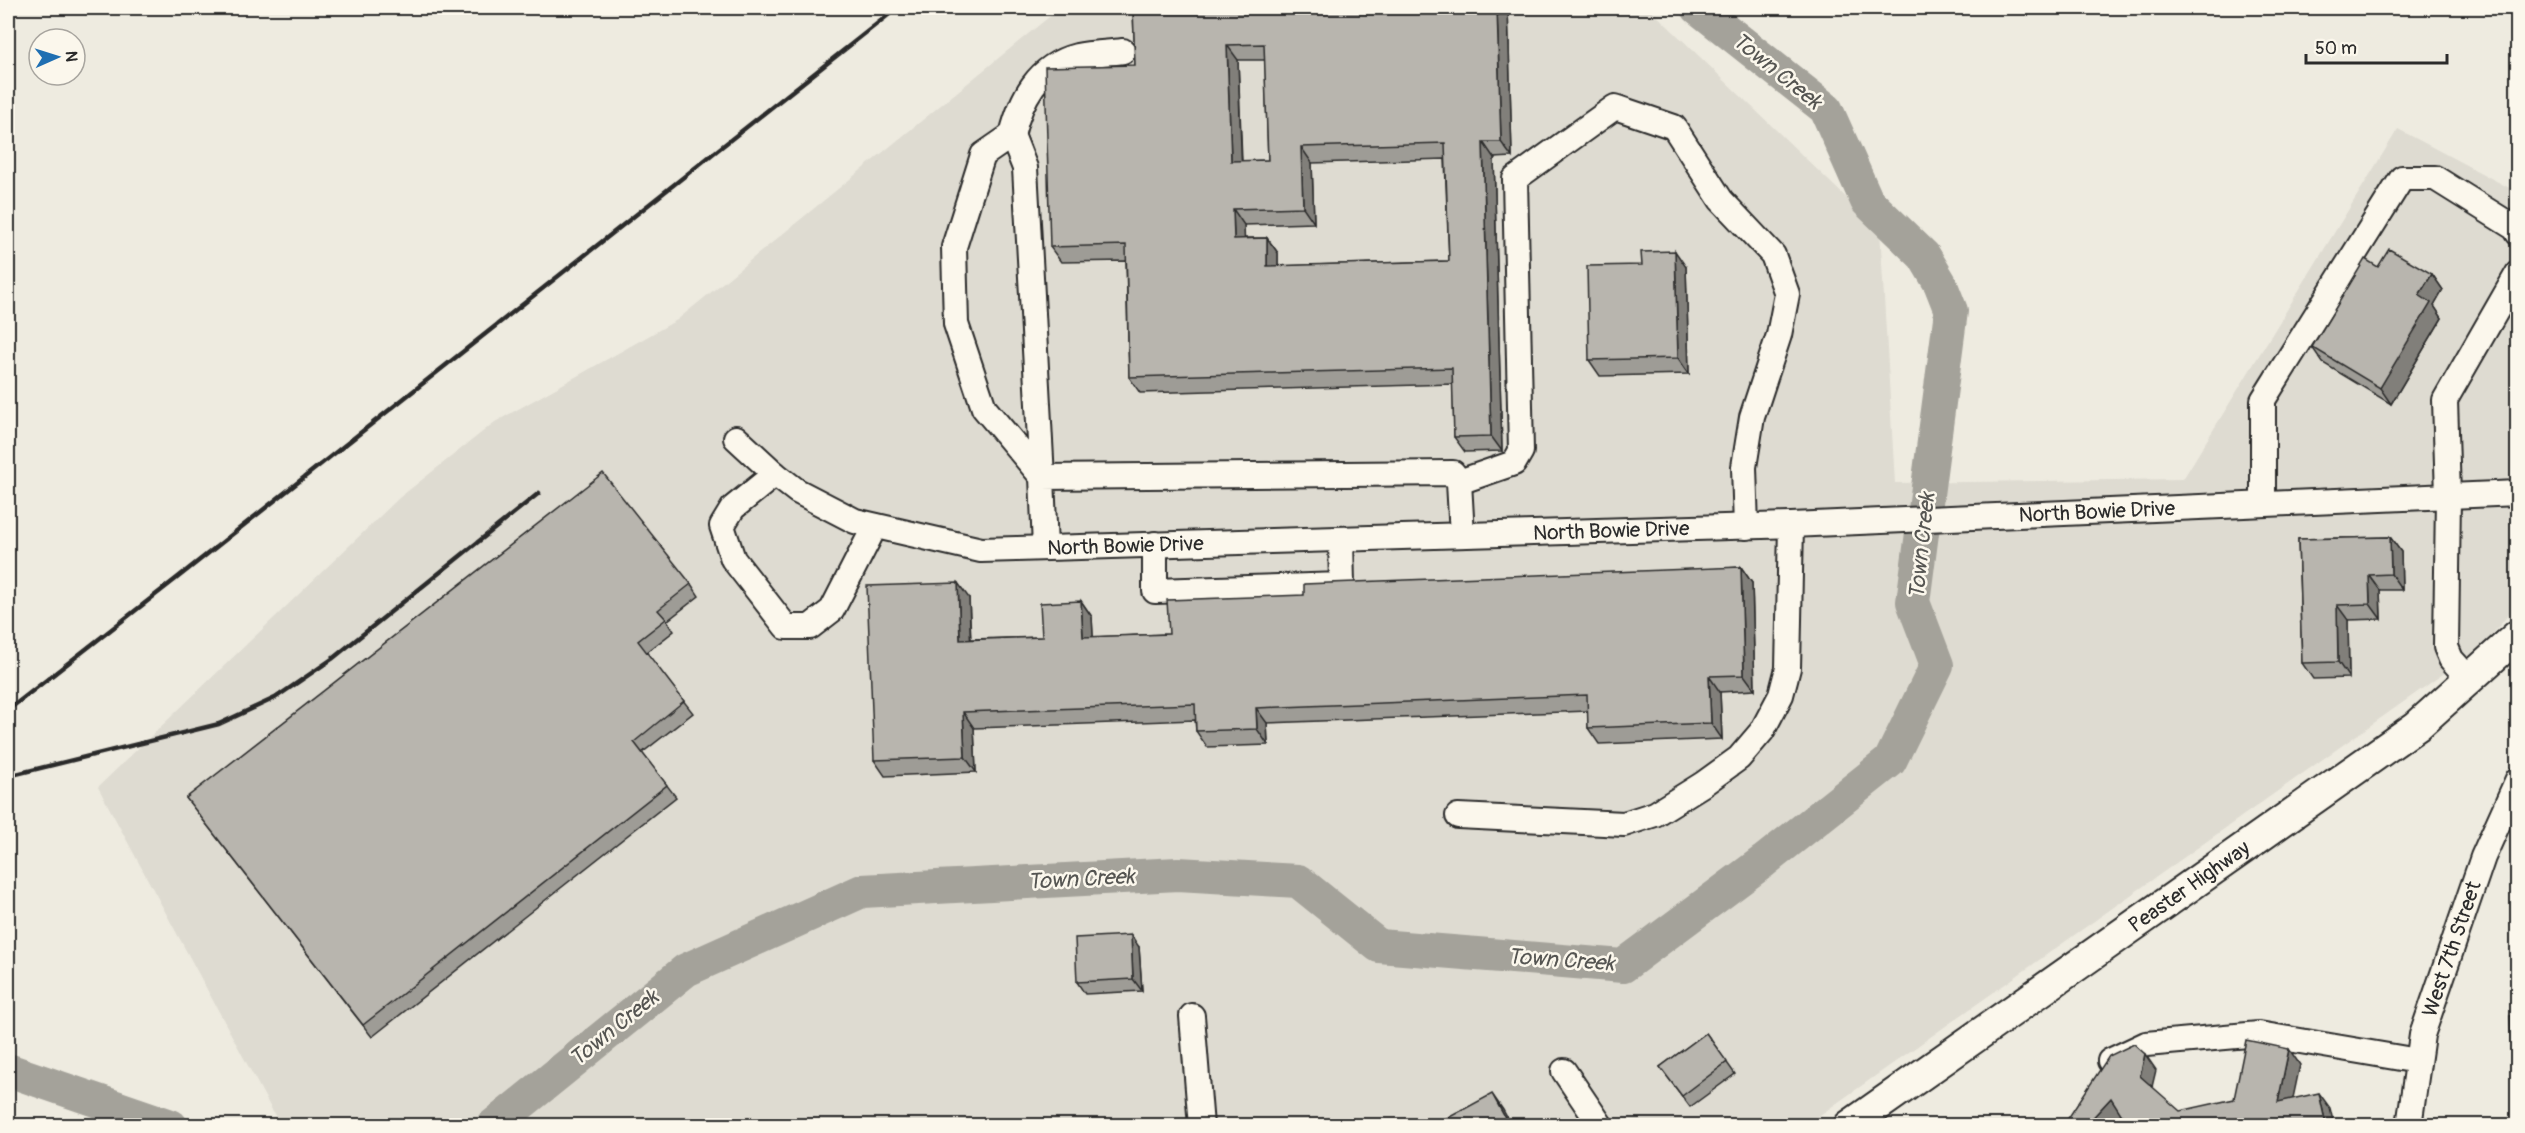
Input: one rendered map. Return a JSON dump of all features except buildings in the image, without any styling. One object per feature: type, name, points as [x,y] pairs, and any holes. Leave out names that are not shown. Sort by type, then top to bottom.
[{"type":"main road","name":"Peaster Highway","points":[[1849,1125],[2417,726],[2517,635]]},
{"type":"street","points":[[1045,548],[1024,168],[1012,135],[1018,109],[1034,82],[1054,66],[1076,57],[1124,51]]},
{"type":"street","points":[[1459,482],[1514,462],[1521,451],[1515,179],[1615,107],[1674,127],[1721,200],[1773,255],[1787,294],[1779,335],[1752,417],[1744,467],[1746,527]]},
{"type":"street","points":[[1012,135],[983,155],[954,247],[956,324],[984,408],[1042,477]]},
{"type":"street","points":[[2263,504],[2263,400],[2402,178],[2435,178],[2516,228],[2517,233]]},
{"type":"street","points":[[2469,679],[2451,659],[2446,646],[2448,496],[2445,400],[2517,273]]},
{"type":"street","name":"North Bowie Drive","points":[[736,438],[796,491],[845,516],[875,526],[981,549],[1746,527],[1975,515],[2517,493]]},
{"type":"street","points":[[1042,477],[1453,473],[1459,482],[1462,535]]},
{"type":"street","points":[[775,474],[733,508],[722,526],[733,559],[786,627],[810,627],[832,609],[875,526]]},
{"type":"street","points":[[1458,816],[1624,825],[1655,814],[1704,784],[1739,758],[1762,731],[1781,695],[1788,668],[1791,525]]},
{"type":"street","points":[[1155,544],[1155,591],[1341,585],[1341,539]]},
{"type":"street","name":"West 7th Street","points":[[2409,1125],[2422,1035],[2482,857],[2517,779]]},
{"type":"street","points":[[1192,1016],[1201,1125]]},
{"type":"street","points":[[2098,1080],[2109,1061],[2146,1044],[2259,1034],[2418,1061]]},
{"type":"street","points":[[1564,1071],[1601,1125]]},
{"type":"shaded area","points":[[1060,8],[1649,8],[1880,230],[1895,483],[2183,479],[2398,129],[2517,192],[2517,604],[2484,645],[1806,1125],[280,1125],[98,787],[399,498],[495,422],[677,320]]},
{"type":"waterway","name":"Town Creek","points":[[493,1126],[686,970],[862,891],[1178,874],[1298,881],[1379,946],[1623,966],[1764,861],[1890,761],[1937,665],[1913,602],[1951,311],[1940,283],[1924,256],[1867,201],[1826,109],[1698,8]]},
{"type":"waterway","name":"Town Creek","points":[[8,1070],[171,1126]]},
{"type":"railway","points":[[8,710],[897,8]]},
{"type":"railway","points":[[8,776],[219,724],[275,698],[332,659],[539,493]]}]
